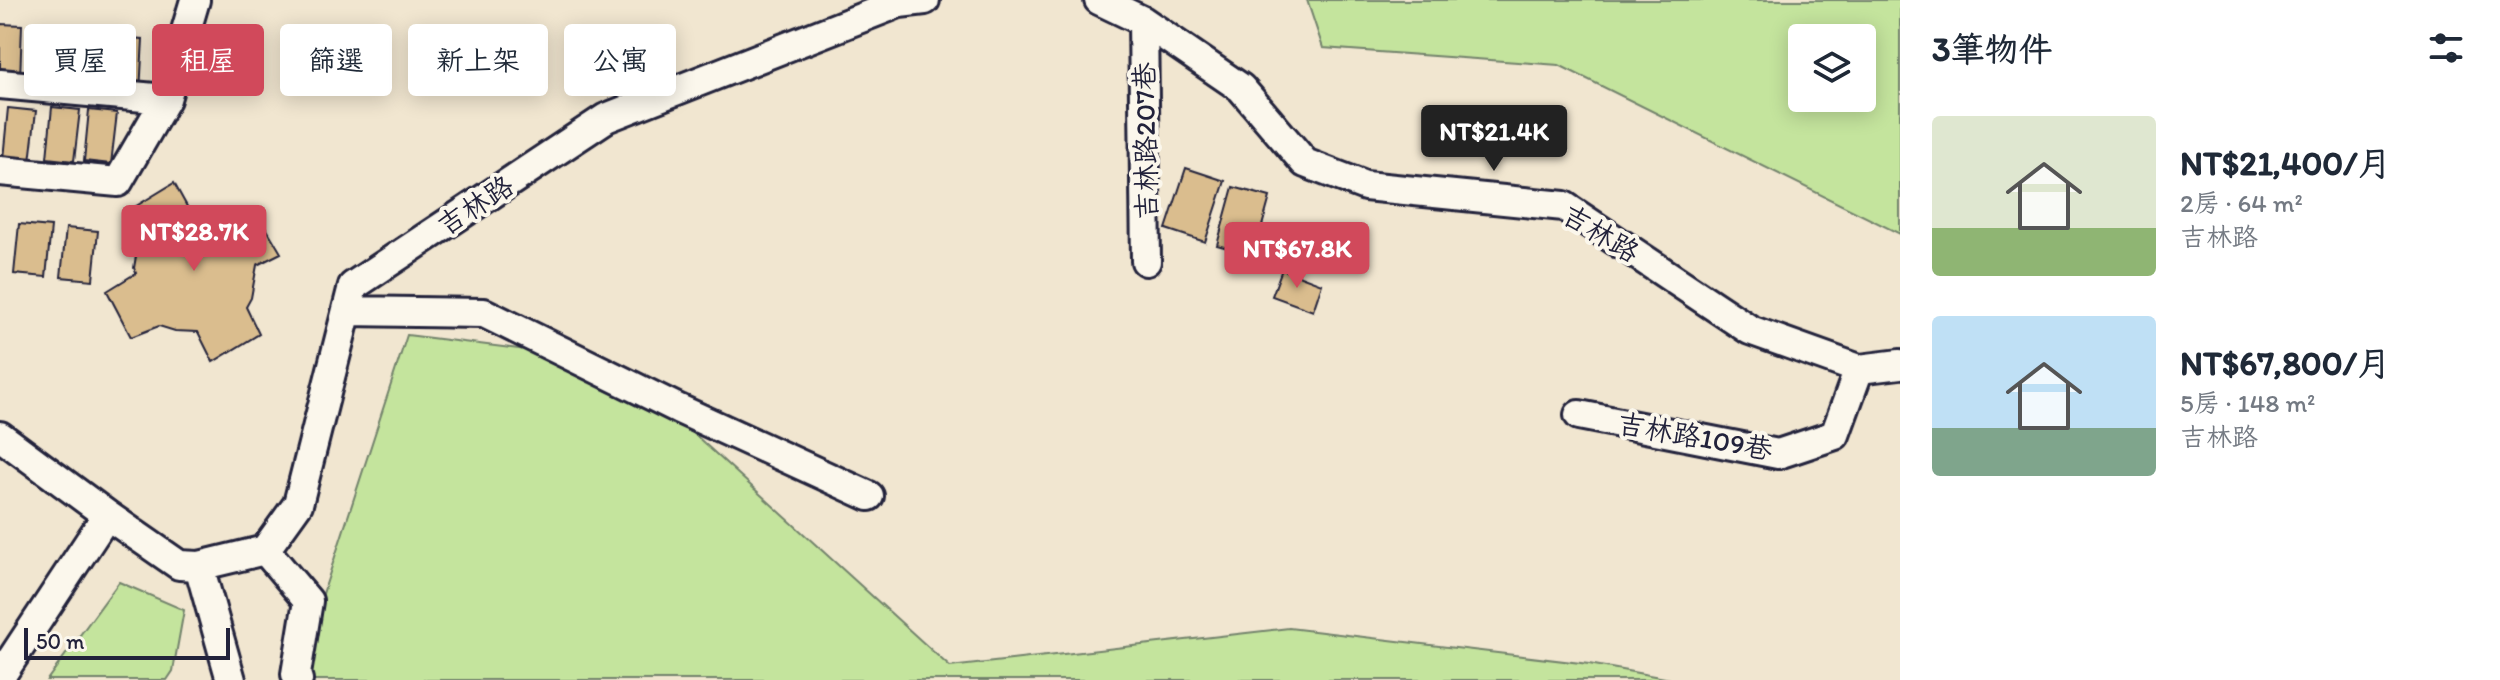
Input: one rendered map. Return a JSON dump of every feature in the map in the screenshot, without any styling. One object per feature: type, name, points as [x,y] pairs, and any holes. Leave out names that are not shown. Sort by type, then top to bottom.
[{"type":"street","points":[[0,171],[118,182],[166,99],[195,0],[187,0]]},
{"type":"street","name":"吉林路","points":[[265,550],[298,504],[353,286],[606,118],[899,3],[925,0]]},
{"type":"street","name":"吉林路","points":[[1099,0],[1143,21],[1241,88],[1305,163],[1365,186],[1564,206],[1750,330],[1859,369],[1900,364]]},
{"type":"street","name":"吉林路207巷","points":[[1143,21],[1146,261]]},
{"type":"street","points":[[0,84],[166,99]]},
{"type":"street","points":[[347,311],[484,313],[679,409],[869,496]]},
{"type":"street","name":"吉林路109巷","points":[[1579,415],[1778,454],[1835,435],[1859,369]]},
{"type":"street","points":[[0,436],[179,565],[199,566],[265,550],[308,601],[296,674],[298,680]]},
{"type":"street","points":[[0,677],[107,515]]},
{"type":"street","points":[[199,566],[231,680]]},
{"type":"green space","points":[[1307,0],[1900,0],[1900,234],[1559,65],[1323,48]]},
{"type":"green space","points":[[407,335],[614,361],[950,667],[1289,628],[1589,664],[1676,680],[295,680]]},
{"type":"green space","points":[[119,582],[184,610],[173,671],[167,680],[47,680]]},
{"type":"building","points":[[0,24],[22,25],[20,79],[0,78]]},
{"type":"building","points":[[136,39],[143,39],[140,92],[136,92]]},
{"type":"building","points":[[52,107],[80,110],[74,161],[47,158]]},
{"type":"building","points":[[8,108],[36,111],[30,162],[3,159]]},
{"type":"building","points":[[89,110],[117,113],[111,164],[84,161]]},
{"type":"building","points":[[1186,168],[1225,181],[1205,242],[1166,229]]},
{"type":"building","points":[[174,183],[190,212],[210,213],[225,221],[255,209],[281,253],[257,265],[251,298],[246,307],[259,334],[213,362],[198,332],[175,331],[159,326],[131,337],[107,291],[136,273],[137,250],[143,239],[128,211]]},
{"type":"building","points":[[1233,187],[1270,197],[1254,255],[1217,245]]},
{"type":"building","points":[[19,224],[51,227],[46,277],[14,274]]},
{"type":"building","points":[[66,228],[98,231],[93,280],[61,277]]},
{"type":"building","points":[[1282,269],[1322,284],[1313,311],[1272,296]]}]
